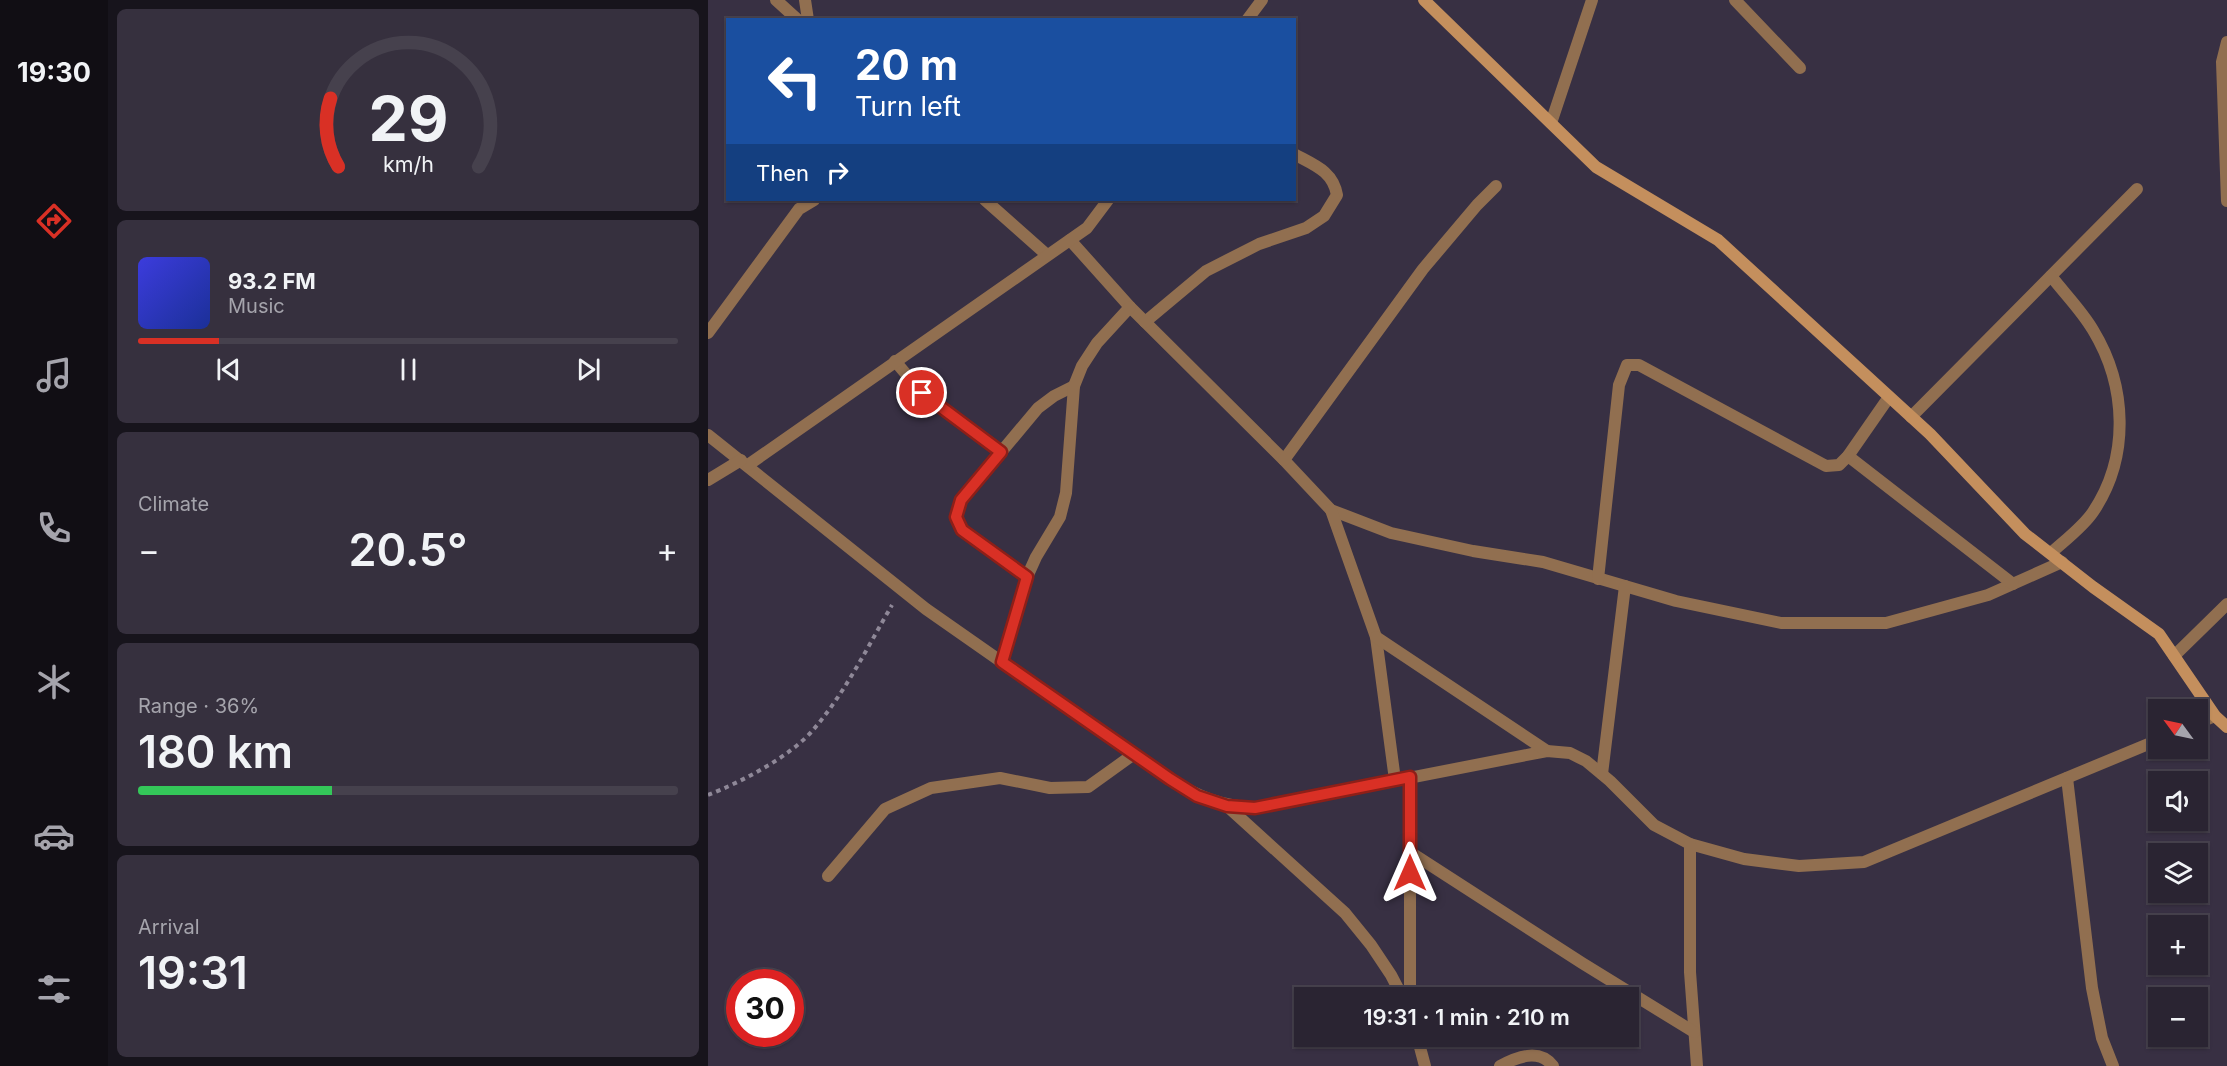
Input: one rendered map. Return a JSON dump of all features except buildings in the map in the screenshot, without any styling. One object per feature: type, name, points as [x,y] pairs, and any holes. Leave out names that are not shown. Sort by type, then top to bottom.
[{"type":"street","points":[[776,0],[796,18]]},
{"type":"street","points":[[805,0],[808,18]]},
{"type":"street","points":[[1248,18],[1262,0]]},
{"type":"street","points":[[1424,0],[1596,167],[1718,240],[1911,417],[2025,534],[2093,587],[2159,634],[2216,716],[2227,727]]},
{"type":"street","points":[[1551,123],[1592,0]]},
{"type":"street","points":[[1735,0],[1800,68]]},
{"type":"street","points":[[2227,42],[2222,62],[2227,201]]},
{"type":"street","points":[[1145,322],[1206,271],[1259,244],[1306,228],[1324,216],[1337,195],[1335,182],[1321,169],[1296,155]]},
{"type":"street","points":[[1284,460],[1423,269],[1496,186]]},
{"type":"street","points":[[1911,417],[2137,189]]},
{"type":"street","points":[[708,333],[799,209],[811,201]]},
{"type":"street","points":[[986,201],[1047,255]]},
{"type":"street","points":[[708,480],[745,462],[895,362],[1070,240],[1087,228],[1107,201]]},
{"type":"street","points":[[1070,240],[1130,307],[1331,510],[1376,637],[1395,780]]},
{"type":"street","points":[[2051,276],[2094,330],[2115,378],[2121,413],[2115,468],[2093,513],[2051,553]]},
{"type":"street","points":[[1002,662],[1027,577],[1060,517],[1066,493],[1074,386],[1082,366],[1097,343],[1130,307]]},
{"type":"street","points":[[895,362],[922,393],[1001,452]]},
{"type":"street","points":[[1598,579],[1619,386],[1627,365],[1639,365],[1826,466],[1839,465],[1848,456],[1889,397]]},
{"type":"street","points":[[1027,577],[962,530],[956,517],[961,500],[1038,408],[1054,396],[1074,386]]},
{"type":"street","points":[[708,435],[745,462],[926,609],[1197,796],[1227,806],[1255,808],[1547,751],[1570,753],[1586,761],[1602,774],[1654,825],[1690,844],[1744,859],[1799,866],[1864,862],[2148,744]]},
{"type":"street","points":[[1848,456],[2013,584]]},
{"type":"street","points":[[1331,510],[1391,533],[1473,551],[1543,562],[1676,601],[1781,623],[1886,623],[1988,595],[2062,562]]},
{"type":"street","points":[[1602,774],[1624,586]]},
{"type":"street","points":[[2174,656],[2227,604]]},
{"type":"street","points":[[1376,637],[1547,751]]},
{"type":"street","points":[[2208,719],[2216,716]]},
{"type":"street","points":[[828,876],[885,809],[931,788],[1000,778],[1050,788],[1088,787],[1134,754]]},
{"type":"street","points":[[1410,777],[1410,987]]},
{"type":"street","points":[[2067,778],[2092,988],[2102,1038],[2113,1066]]},
{"type":"street","points":[[1227,806],[1345,914],[1371,945],[1397,987]]},
{"type":"street","points":[[1690,844],[1690,972],[1697,1066]]},
{"type":"street","points":[[1410,852],[1694,1032]]},
{"type":"street","points":[[1420,1047],[1425,1066]]},
{"type":"street","points":[[1500,1066],[1517,1057],[1533,1054],[1550,1062],[1553,1066]]},
{"type":"path","points":[[708,795],[729,787],[773,763],[812,732],[841,692],[901,589]]},
{"type":"route","points":[[922,393],[1001,452],[961,500],[956,517],[962,530],[1027,577],[1002,662],[1170,779],[1197,796],[1227,806],[1255,808],[1410,777],[1410,873]]}]
